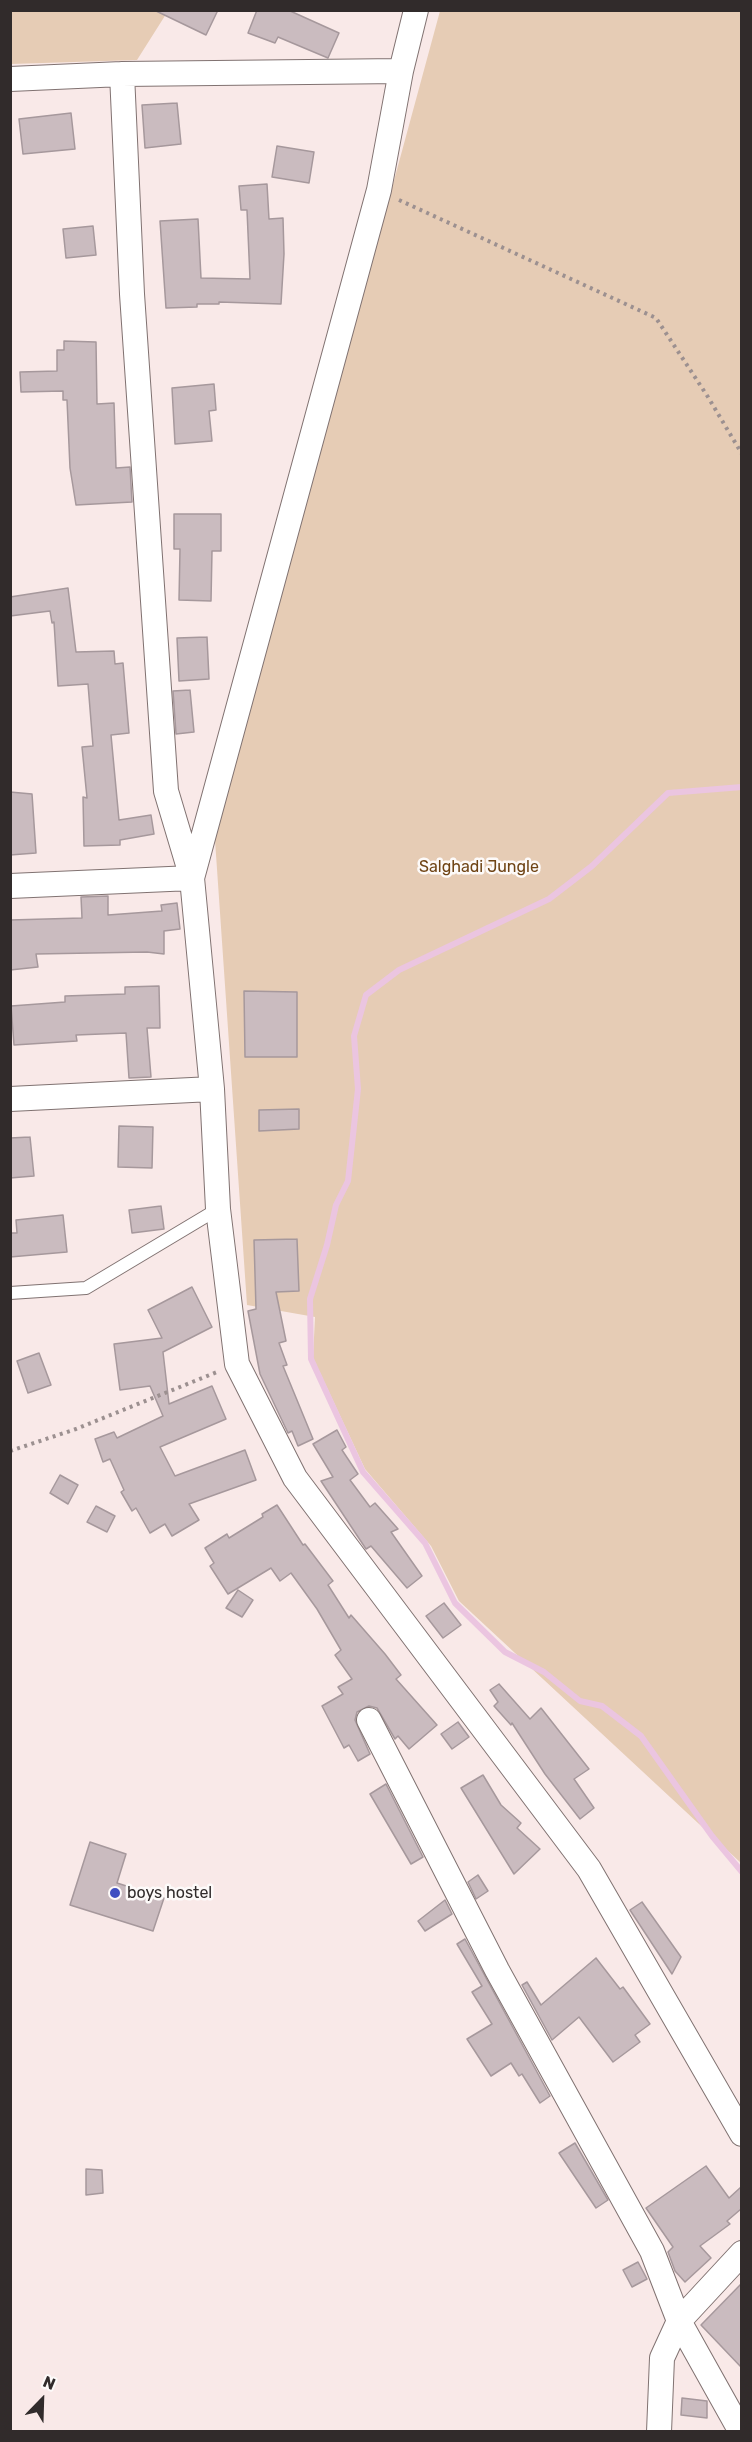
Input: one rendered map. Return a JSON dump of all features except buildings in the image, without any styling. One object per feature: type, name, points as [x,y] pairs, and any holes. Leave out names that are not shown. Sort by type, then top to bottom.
[{"type":"street","points":[[192,878],[380,190],[401,71],[416,10]]},
{"type":"street","points":[[10,79],[122,74],[401,71]]},
{"type":"street","points":[[122,74],[132,294],[166,791],[192,878],[212,1089],[218,1209],[237,1364],[295,1478],[589,1869],[741,2134]]},
{"type":"street","points":[[10,886],[192,878]]},
{"type":"street","points":[[10,1099],[212,1089]]},
{"type":"street","points":[[369,1720],[497,1970],[652,2251],[679,2321],[741,2432]]},
{"type":"street","points":[[659,2432],[662,2358],[679,2321],[741,2254]]},
{"type":"lane","points":[[10,1293],[86,1288],[218,1209]]},
{"type":"path","points":[[380,190],[656,318],[708,397],[741,454]]},
{"type":"path","points":[[10,1451],[76,1429],[237,1364]]},
{"type":"green space","points":[[10,11],[168,11],[137,60],[11,64]]},
{"type":"green space","name":"Salghadi Jungle","points":[[440,11],[741,11],[741,1863],[459,1601],[431,1546],[365,1469],[313,1358],[315,1317],[247,1305],[215,840]]},
{"type":"waterway","points":[[742,787],[668,793],[592,866],[549,899],[399,970],[366,995],[354,1036],[358,1089],[348,1181],[336,1205],[327,1245],[310,1299],[311,1359],[363,1472],[425,1543],[455,1603],[505,1652],[544,1672],[580,1701],[602,1706],[641,1736],[712,1836],[742,1872]]},
{"type":"place","name":"boys hostel","points":[[115,1893]]}]
